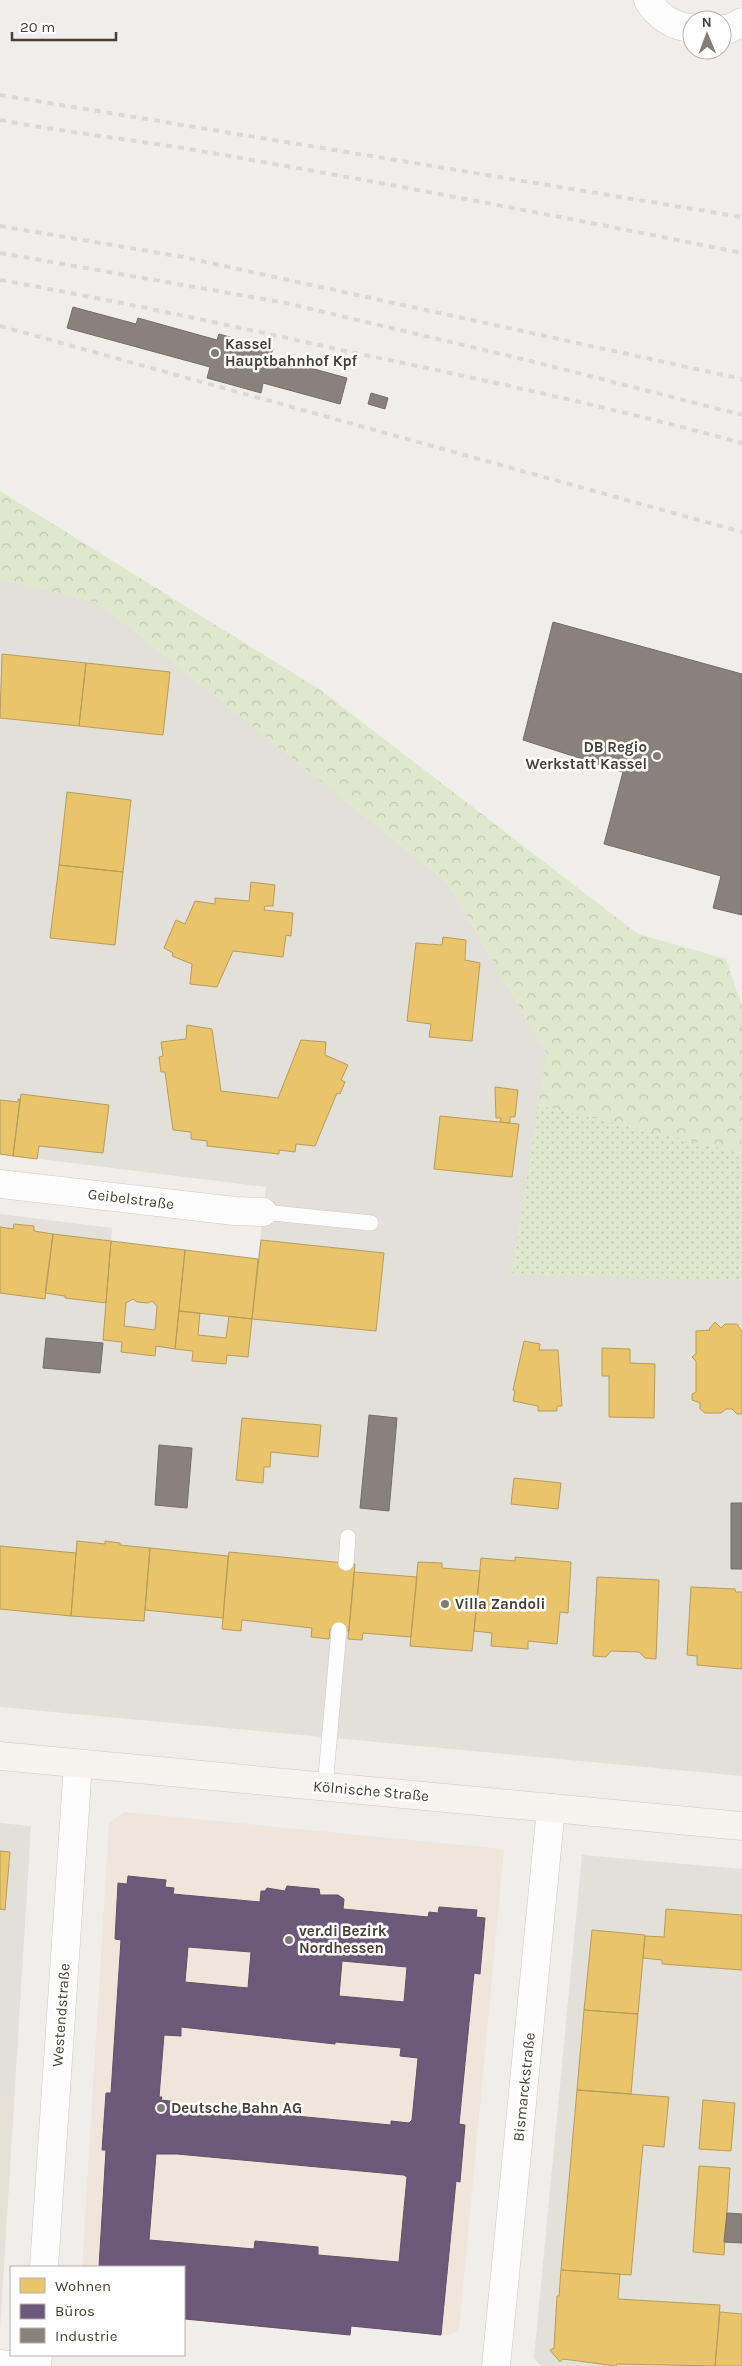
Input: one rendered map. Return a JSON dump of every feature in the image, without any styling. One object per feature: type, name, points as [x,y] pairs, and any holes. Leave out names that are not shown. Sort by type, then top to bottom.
[{"type":"main road","name":"Kölnische Straße","points":[[0,1756],[742,1826]]},
{"type":"street","points":[[648,0],[652,7],[666,20],[682,25]]},
{"type":"street","name":"Geibelstraße","points":[[0,1184],[236,1211],[263,1212]]},
{"type":"street","name":"Westendstraße","points":[[44,2266],[78,1764]]},
{"type":"street","name":"Bismarckstraße","points":[[496,2366],[551,1808]]},
{"type":"street","points":[[0,2364],[18,2366]]},
{"type":"lane","points":[[263,1212],[371,1224]]},
{"type":"lane","points":[[346,1563],[348,1537]]},
{"type":"lane","points":[[325,1787],[340,1630]]},
{"type":"shaded area","points":[[0,579],[99,603],[447,882],[547,1053],[512,1274],[742,1280],[742,1776],[0,1707],[0,1214],[112,1228],[111,1241],[258,1259],[266,1187],[0,1154]]},
{"type":"shaded area","points":[[124,1812],[504,1849],[459,2331],[448,2335],[351,2326],[350,2335],[185,2319],[185,2266],[82,2266],[109,1823]]},
{"type":"shaded area","points":[[0,1823],[31,1826],[0,2329]]},
{"type":"shaded area","points":[[582,1855],[742,1869],[742,2366],[541,2366],[534,2358]]},
{"type":"shaded area","points":[[0,2095],[14,2097],[2,2292],[0,2291]]},
{"type":"green space","points":[[0,491],[319,689],[638,934],[726,959],[742,1006],[742,1153],[538,1105],[547,1053],[447,882],[99,603],[0,579]]},
{"type":"green space","points":[[538,1105],[742,1153],[742,1280],[512,1275]]},
{"type":"building: Wohnen","points":[[2,654],[86,663],[79,726],[0,718]]},
{"type":"building: Wohnen","points":[[86,663],[170,672],[163,735],[79,726]]},
{"type":"building: Wohnen","points":[[67,792],[131,800],[123,872],[59,865]]},
{"type":"building: Wohnen","points":[[59,865],[123,872],[115,945],[50,938]]},
{"type":"building: Wohnen","points":[[251,882],[275,885],[273,906],[265,906],[264,910],[293,913],[291,936],[286,935],[283,957],[233,951],[217,987],[190,984],[192,964],[172,956],[173,953],[164,948],[176,920],[185,924],[195,901],[215,904],[215,898],[249,901]]},
{"type":"building: Wohnen","points":[[443,937],[466,940],[465,960],[480,963],[472,1041],[429,1037],[431,1024],[407,1021],[416,943],[442,945]]},
{"type":"building: Wohnen","points":[[187,1025],[212,1029],[221,1091],[278,1098],[301,1040],[326,1042],[325,1055],[348,1065],[341,1080],[345,1082],[340,1094],[337,1093],[315,1146],[296,1144],[295,1152],[279,1150],[279,1154],[207,1146],[207,1141],[191,1139],[191,1132],[173,1130],[165,1072],[161,1072],[159,1057],[163,1056],[161,1042],[186,1039]]},
{"type":"building: Wohnen","points":[[495,1087],[518,1090],[515,1117],[510,1117],[510,1123],[500,1122],[501,1118],[496,1118]]},
{"type":"building: Wohnen","points":[[21,1094],[109,1105],[103,1153],[39,1146],[37,1159],[13,1156]]},
{"type":"building: Wohnen","points":[[18,1099],[20,1099],[13,1156],[0,1154],[0,1100],[18,1102]]},
{"type":"building: Wohnen","points":[[440,1116],[519,1124],[512,1177],[434,1169]]},
{"type":"building: Wohnen","points":[[14,1224],[34,1226],[34,1231],[53,1234],[45,1299],[0,1293],[0,1227],[13,1229]]},
{"type":"building: Wohnen","points":[[53,1234],[111,1241],[106,1303],[65,1298],[65,1296],[45,1293]]},
{"type":"building: Wohnen","points":[[261,1240],[384,1253],[376,1331],[252,1319]]},
{"type":"building: Wohnen","points":[[111,1241],[185,1250],[175,1349],[156,1346],[155,1356],[121,1352],[122,1342],[103,1340]],"holes":[[[133,1299],[137,1302],[148,1303],[152,1301],[157,1306],[155,1330],[124,1326],[126,1303]]]},
{"type":"building: Wohnen","points":[[185,1250],[258,1259],[252,1319],[179,1311]]},
{"type":"building: Wohnen","points":[[179,1311],[200,1313],[198,1335],[226,1338],[229,1316],[252,1319],[248,1357],[227,1355],[226,1364],[192,1361],[193,1351],[175,1349]]},
{"type":"building: Wohnen","points":[[715,1322],[721,1328],[725,1324],[737,1324],[742,1332],[742,1414],[737,1414],[732,1409],[726,1409],[721,1413],[705,1413],[700,1409],[700,1403],[692,1400],[692,1394],[696,1392],[696,1361],[692,1357],[696,1354],[696,1331],[710,1330]]},
{"type":"building: Wohnen","points":[[524,1341],[540,1344],[539,1350],[558,1350],[562,1406],[557,1406],[557,1411],[538,1411],[538,1406],[513,1401],[515,1391],[513,1390]]},
{"type":"building: Wohnen","points":[[602,1348],[630,1349],[630,1363],[655,1364],[654,1418],[609,1417],[609,1376],[602,1376]]},
{"type":"building: Wohnen","points":[[242,1418],[321,1425],[318,1457],[271,1452],[270,1467],[264,1467],[263,1483],[236,1480]]},
{"type":"building: Wohnen","points":[[514,1478],[561,1483],[558,1509],[511,1504]]},
{"type":"building: Wohnen","points":[[77,1541],[105,1544],[105,1541],[120,1543],[120,1545],[150,1548],[144,1621],[71,1616]]},
{"type":"building: Wohnen","points":[[0,1546],[76,1553],[71,1616],[0,1609]]},
{"type":"building: Wohnen","points":[[150,1548],[228,1556],[223,1618],[145,1610]]},
{"type":"building: Wohnen","points":[[229,1552],[355,1564],[349,1631],[330,1629],[329,1639],[311,1637],[312,1628],[242,1620],[241,1631],[222,1629]]},
{"type":"building: Wohnen","points":[[515,1557],[571,1562],[568,1613],[560,1612],[557,1644],[528,1641],[528,1649],[491,1646],[492,1633],[474,1631],[481,1558],[515,1561]]},
{"type":"building: Wohnen","name":"Villa Zandoli","points":[[418,1562],[442,1563],[442,1568],[480,1571],[472,1651],[410,1646]]},
{"type":"building: Wohnen","points":[[354,1572],[417,1577],[411,1637],[363,1633],[362,1640],[348,1639]]},
{"type":"building: Wohnen","points":[[597,1577],[659,1580],[656,1659],[645,1658],[639,1652],[611,1651],[606,1657],[593,1656]]},
{"type":"building: Wohnen","points":[[691,1587],[735,1589],[736,1592],[742,1592],[742,1669],[697,1665],[697,1656],[687,1655]]},
{"type":"building: Wohnen","points":[[0,1851],[10,1852],[5,1910],[0,1909]]},
{"type":"building: Wohnen","points":[[666,1909],[742,1915],[742,1970],[662,1964],[662,1960],[643,1958],[645,1936],[664,1937]]},
{"type":"building: Wohnen","points":[[592,1930],[645,1935],[638,2014],[584,2010]]},
{"type":"building: Wohnen","points":[[584,2010],[638,2014],[631,2094],[577,2090]]},
{"type":"building: Wohnen","points":[[577,2090],[669,2097],[664,2147],[643,2145],[631,2275],[561,2270]]},
{"type":"building: Wohnen","points":[[703,2100],[735,2103],[731,2151],[699,2149]]},
{"type":"building: Wohnen","points":[[699,2166],[730,2168],[724,2255],[693,2252]]},
{"type":"building: Wohnen","points":[[561,2270],[620,2274],[618,2299],[720,2305],[715,2366],[617,2364],[616,2366],[563,2359],[560,2362],[550,2350],[554,2348],[557,2296],[559,2296]]},
{"type":"building: Wohnen","points":[[720,2312],[742,2314],[742,2366],[715,2366]]},
{"type":"building: Büros","name":"Deutsche Bahn AG","points":[[128,1876],[166,1880],[165,1887],[174,1888],[173,1894],[260,1902],[261,1891],[265,1891],[267,1888],[285,1891],[287,1886],[319,1889],[320,1895],[338,1895],[344,1899],[343,1909],[428,1917],[429,1912],[438,1913],[439,1907],[477,1910],[476,1917],[485,1918],[480,1974],[474,1973],[459,2124],[465,2125],[460,2182],[456,2181],[441,2335],[351,2326],[350,2335],[185,2319],[185,2266],[99,2266],[106,2150],[102,2150],[106,2093],[111,2093],[121,1940],[115,1939],[118,1883],[127,1884]],"holes":[[[188,1947],[251,1952],[248,1988],[185,1982]],[[342,1961],[407,1967],[404,2002],[339,1996]],[[181,2027],[335,2044],[335,2042],[401,2048],[400,2056],[418,2058],[412,2120],[409,2123],[391,2121],[391,2125],[178,2105],[179,2102],[161,2100],[162,2097],[159,2097],[164,2035],[181,2036]],[[156,2154],[177,2154],[404,2175],[407,2177],[399,2262],[318,2255],[318,2247],[255,2241],[254,2249],[149,2240]]]},
{"type":"building: Industrie","name":"Kassel Hauptbahnhof Kpf","points":[[73,307],[136,324],[138,318],[217,340],[219,334],[273,349],[270,357],[347,378],[340,404],[263,383],[261,393],[207,378],[210,367],[67,328]]},
{"type":"building: Industrie","points":[[371,393],[388,398],[385,409],[368,404]]},
{"type":"building: Industrie","name":"DB Regio Werkstatt Kassel","points":[[553,622],[742,674],[742,915],[713,908],[721,876],[604,844],[623,772],[523,740]]},
{"type":"building: Industrie","points":[[46,1338],[103,1343],[100,1373],[43,1368]]},
{"type":"building: Industrie","points":[[369,1415],[397,1418],[389,1511],[360,1508]]},
{"type":"building: Industrie","points":[[159,1445],[192,1448],[187,1508],[155,1505]]},
{"type":"building: Industrie","points":[[731,1503],[742,1503],[742,1569],[731,1569]]},
{"type":"building: Industrie","points":[[727,2213],[742,2214],[742,2243],[724,2242]]},
{"type":"railway","points":[[0,95],[742,217]]},
{"type":"railway","points":[[0,120],[273,164],[608,226],[742,253]]},
{"type":"railway","points":[[0,226],[183,257],[742,379]]},
{"type":"railway","points":[[0,253],[286,303],[539,363],[742,415]]},
{"type":"railway","points":[[0,280],[178,315],[501,384],[598,406],[742,443]]},
{"type":"railway","points":[[0,326],[742,532]]},
{"type":"place","name":"Kassel Hauptbahnhof Kpf","points":[[215,353]]},
{"type":"place","name":"DB Regio Werkstatt Kassel","points":[[657,756]]},
{"type":"place","name":"Villa Zandoli","points":[[445,1604]]},
{"type":"place","name":"ver.di Bezirk Nordhessen","points":[[289,1940]]},
{"type":"place","name":"Deutsche Bahn AG","points":[[161,2108]]}]
